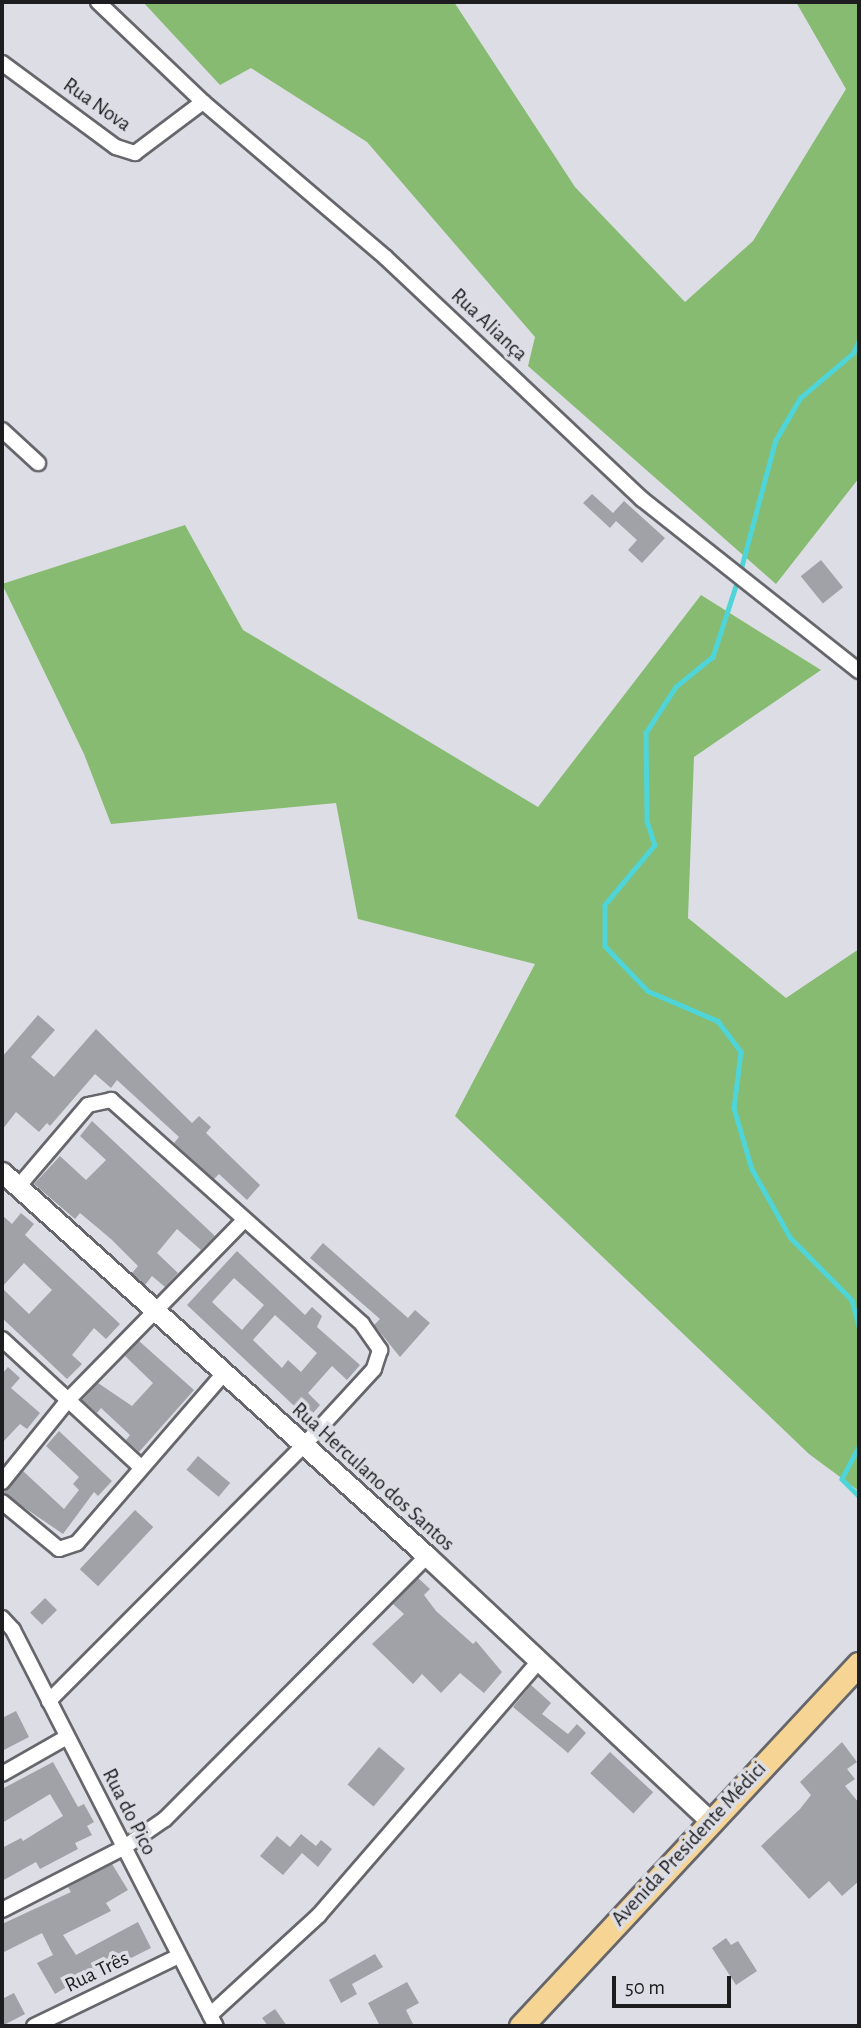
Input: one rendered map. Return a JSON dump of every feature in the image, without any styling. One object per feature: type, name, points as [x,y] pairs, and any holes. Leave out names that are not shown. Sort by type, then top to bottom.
[{"type":"main road","name":"Avenida Presidente Médici","points":[[520,2026],[859,1664]]},
{"type":"street","name":"Rua Aliança","points":[[99,2],[203,102],[386,258],[642,499],[859,671]]},
{"type":"street","name":"Rua Nova","points":[[2,63],[116,148],[135,153],[203,102]]},
{"type":"street","points":[[2,430],[38,463]]},
{"type":"street","points":[[18,1187],[88,1105],[102,1099],[111,1100],[362,1324],[380,1350],[374,1369],[305,1444],[49,1701]]},
{"type":"street","name":"Rua Herculano dos Santos","points":[[2,1172],[305,1444],[710,1821]]},
{"type":"street","points":[[2,1482],[69,1399],[244,1220]]},
{"type":"street","points":[[2,1339],[142,1468]]},
{"type":"street","points":[[2,1502],[59,1549],[69,1548],[84,1537],[223,1373]]},
{"type":"street","points":[[2,1910],[123,1848],[165,1819],[220,1769],[427,1556]]},
{"type":"street","name":"Rua do Pico","points":[[2,1618],[7,1633],[49,1701],[65,1738],[213,2020]]},
{"type":"street","points":[[213,2020],[319,1915],[538,1662]]},
{"type":"street","points":[[2,1774],[65,1738]]},
{"type":"street","name":"Rua Três","points":[[34,2026],[179,1956]]},
{"type":"green space","points":[[143,2],[454,2],[575,187],[685,302],[753,241],[846,89],[796,2],[859,2],[859,478],[776,584],[528,366],[535,337],[367,142],[251,68],[220,85]]},
{"type":"green space","points":[[185,525],[243,630],[538,807],[701,595],[821,670],[694,757],[688,918],[786,998],[859,949],[859,1491],[809,1454],[455,1116],[535,964],[358,919],[336,803],[111,824],[84,754],[2,584]]},
{"type":"building","points":[[592,494],[613,513],[624,501],[665,538],[642,563],[628,550],[637,540],[616,521],[610,528],[583,503]]},
{"type":"building","points":[[821,560],[843,587],[823,604],[801,576]]},
{"type":"building","points":[[38,1015],[55,1030],[31,1057],[54,1077],[96,1029],[192,1123],[199,1116],[211,1127],[206,1133],[260,1185],[247,1200],[219,1174],[214,1179],[174,1143],[179,1137],[117,1080],[111,1088],[95,1074],[50,1126],[47,1123],[39,1132],[16,1112],[2,1130],[2,1057]]},
{"type":"building","points":[[92,1121],[215,1236],[201,1250],[177,1229],[157,1253],[178,1273],[165,1287],[152,1276],[145,1285],[132,1273],[138,1266],[111,1239],[80,1213],[75,1219],[34,1184],[60,1156],[86,1180],[106,1160],[80,1136]]},
{"type":"building","points":[[21,1213],[34,1224],[25,1235],[120,1324],[106,1339],[94,1328],[72,1355],[82,1364],[67,1379],[2,1318],[2,1288],[29,1314],[52,1290],[24,1263],[2,1287],[2,1215],[12,1224]]},
{"type":"building","points":[[323,1243],[408,1318],[415,1310],[430,1323],[400,1357],[374,1325],[380,1319],[310,1258]]},
{"type":"building","points":[[237,1251],[305,1315],[312,1307],[322,1316],[317,1327],[360,1365],[347,1380],[332,1366],[308,1393],[320,1405],[308,1419],[187,1305]],"holes":[[[234,1278],[264,1305],[242,1330],[212,1302]],[[275,1315],[317,1353],[301,1372],[288,1360],[282,1368],[253,1340]]]},
{"type":"building","points":[[139,1341],[194,1390],[139,1452],[126,1440],[130,1435],[101,1408],[97,1413],[82,1400],[98,1383],[132,1406],[153,1383],[125,1356]]},
{"type":"building","points":[[8,1367],[20,1378],[11,1388],[40,1413],[27,1429],[20,1424],[2,1443],[2,1374]]},
{"type":"building","points":[[59,1431],[112,1481],[98,1496],[94,1492],[63,1534],[3,1493],[23,1471],[64,1509],[79,1490],[73,1484],[79,1477],[46,1446]]},
{"type":"building","points":[[198,1456],[230,1483],[219,1497],[186,1470]]},
{"type":"building","points":[[135,1510],[153,1527],[98,1586],[80,1569]]},
{"type":"building","points":[[418,1578],[430,1589],[424,1595],[436,1611],[473,1644],[476,1641],[502,1672],[484,1693],[460,1673],[441,1693],[422,1674],[413,1684],[372,1644],[404,1614],[393,1604]]},
{"type":"building","points":[[45,1598],[57,1610],[42,1625],[30,1613]]},
{"type":"building","points":[[531,1685],[551,1703],[542,1714],[568,1734],[577,1724],[586,1733],[568,1753],[513,1707]]},
{"type":"building","points":[[16,1711],[29,1737],[2,1751],[2,1718]]},
{"type":"building","points":[[842,1742],[857,1762],[847,1769],[855,1779],[845,1786],[859,1803],[859,1881],[842,1896],[829,1881],[809,1899],[761,1846],[811,1795],[800,1782]]},
{"type":"building","points":[[379,1747],[405,1769],[374,1806],[348,1785]]},
{"type":"building","points":[[610,1752],[653,1792],[633,1813],[590,1773]]},
{"type":"building","points":[[53,1762],[78,1807],[84,1804],[94,1822],[87,1826],[92,1835],[75,1843],[78,1849],[40,1869],[36,1862],[2,1881],[2,1848],[21,1838],[23,1841],[63,1816],[50,1794],[2,1823],[2,1789]]},
{"type":"building","points":[[301,1834],[316,1846],[321,1840],[332,1849],[318,1867],[302,1853],[283,1875],[260,1856],[277,1836],[290,1847]]},
{"type":"building","points":[[112,1864],[128,1890],[106,1903],[111,1911],[63,1935],[76,1955],[138,1922],[151,1948],[115,1966],[118,1971],[104,1978],[98,1968],[55,1994],[37,1963],[53,1955],[42,1933],[2,1953],[2,1924],[71,1892],[68,1887]]},
{"type":"building","points":[[726,1938],[731,1945],[738,1941],[757,1971],[736,1985],[712,1948]]},
{"type":"building","points":[[375,1954],[383,1967],[352,1984],[357,1994],[341,2003],[329,1980]]},
{"type":"building","points":[[407,1982],[419,2003],[406,2010],[414,2026],[380,2026],[368,2003]]},
{"type":"building","points":[[14,1993],[25,2014],[2,2026],[2,1999]]},
{"type":"building","points":[[275,2009],[287,2026],[268,2026],[262,2018]]},
{"type":"waterway","points":[[740,572],[775,441],[800,398],[853,353],[859,340]]},
{"type":"waterway","points":[[738,580],[713,657],[676,687],[646,733],[647,821],[655,845],[605,905],[605,946],[648,991],[718,1021],[741,1052],[734,1108],[752,1169],[790,1237],[852,1300],[859,1326]]},
{"type":"waterway","points":[[859,1447],[842,1479],[859,1496]]}]
